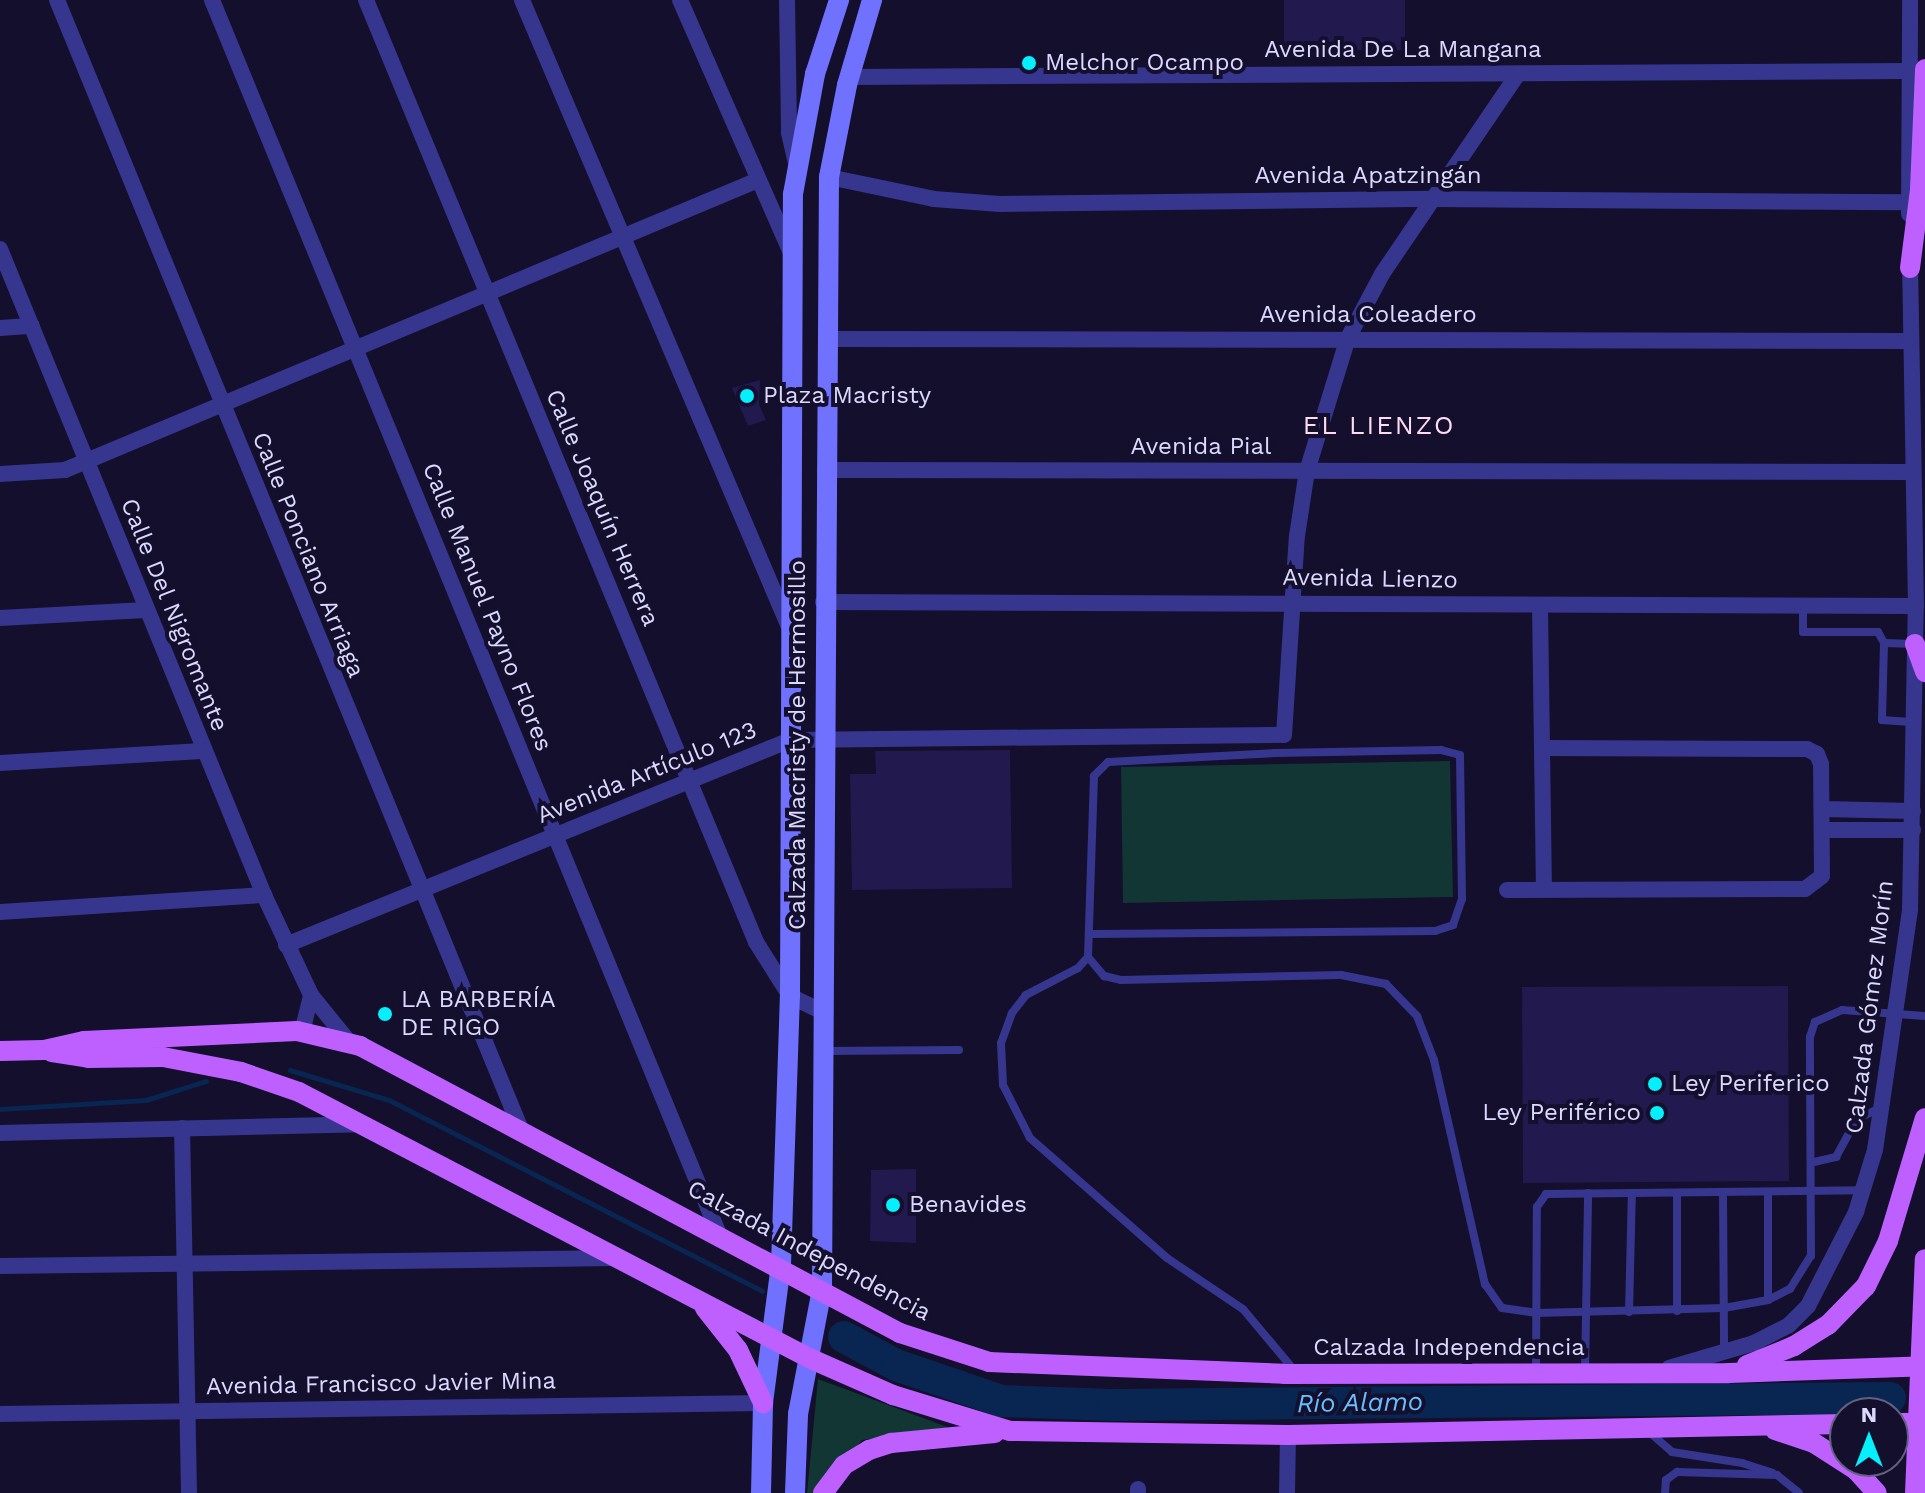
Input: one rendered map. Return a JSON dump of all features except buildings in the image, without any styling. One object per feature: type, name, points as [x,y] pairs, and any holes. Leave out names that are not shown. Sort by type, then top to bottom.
[{"type":"main road","name":"Calzada Macristy de Hermosillo","points":[[761,1493],[763,1403],[781,1265],[790,996],[791,253],[796,164],[839,0]]},
{"type":"main road","name":"Calzada Macristy de Hermosillo","points":[[795,1493],[798,1414],[822,1289],[826,736],[823,602],[829,177],[849,77],[872,0]]},
{"type":"main road","points":[[1910,268],[1920,190],[1917,70]]},
{"type":"main road","points":[[803,131],[829,177]]},
{"type":"main road","points":[[1915,644],[1925,672]]},
{"type":"main road","name":"Calzada Independencia","points":[[0,1051],[44,1050],[84,1041],[302,1032],[349,1042],[397,1061],[781,1265],[900,1333],[989,1362],[1297,1374],[1645,1373],[1726,1363],[1924,1366]]},
{"type":"main road","name":"Calzada Independencia","points":[[44,1050],[88,1058],[163,1057],[241,1072],[369,1124],[809,1358],[893,1395],[1010,1431],[1288,1435],[1829,1424]]},
{"type":"main road","points":[[1726,1363],[1794,1346],[1850,1307],[1888,1241],[1925,1118]]},
{"type":"main road","points":[[1915,1493],[1922,1423],[1925,1259]]},
{"type":"main road","points":[[694,1296],[738,1350],[763,1403]]},
{"type":"main road","points":[[1760,1426],[1814,1443],[1856,1470],[1877,1493]]},
{"type":"main road","points":[[823,1493],[844,1465],[891,1443],[1010,1431]]},
{"type":"street","name":"Calle Ponciano Arriaga","points":[[57,0],[219,403],[520,1127]]},
{"type":"street","name":"Calle Manuel Payno Flores","points":[[212,0],[718,1232]]},
{"type":"street","name":"Calle Joaquín Herrera","points":[[366,0],[756,942],[790,996]]},
{"type":"street","points":[[522,0],[619,238],[791,632]]},
{"type":"street","points":[[680,0],[756,181],[791,253]]},
{"type":"street","points":[[787,0],[789,133],[796,164]]},
{"type":"street","name":"Calzada Gómez Morín","points":[[1726,1363],[1789,1325],[1808,1306],[1832,1267],[1863,1190],[1883,1107],[1898,1013],[1913,830],[1916,606],[1909,202],[1917,70],[1910,0]]},
{"type":"street","name":"Avenida De La Mangana","points":[[849,77],[1917,70]]},
{"type":"street","points":[[1284,735],[1307,471],[1348,338],[1382,274],[1518,74]]},
{"type":"street","name":"Avenida Apatzingán","points":[[829,177],[934,199],[1000,204],[1433,199],[1909,202]]},
{"type":"street","points":[[0,474],[65,470],[756,181]]},
{"type":"street","name":"Calle Del Nigromante","points":[[0,249],[202,751],[286,945],[311,995],[349,1042]]},
{"type":"street","points":[[0,328],[32,326]]},
{"type":"street","name":"Avenida Coleadero","points":[[826,339],[1911,341]]},
{"type":"street","name":"Avenida Pial","points":[[825,470],[1913,472]]},
{"type":"street","name":"Avenida Lienzo","points":[[823,602],[1916,606]]},
{"type":"street","points":[[1540,606],[1544,889]]},
{"type":"street","points":[[0,618],[145,610]]},
{"type":"street","name":"Avenida Artículo 123","points":[[286,945],[790,740],[826,736],[1284,735]]},
{"type":"street","points":[[1507,890],[1805,889],[1822,876],[1821,764],[1817,754],[1807,749],[1542,748]]},
{"type":"street","points":[[0,763],[202,751]]},
{"type":"street","points":[[1823,809],[1913,811]]},
{"type":"street","points":[[1823,830],[1913,830]]},
{"type":"street","points":[[0,912],[264,895]]},
{"type":"street","points":[[302,1032],[311,995]]},
{"type":"street","points":[[790,996],[823,1012]]},
{"type":"street","points":[[0,1133],[369,1124]]},
{"type":"street","points":[[182,1128],[189,1493]]},
{"type":"street","points":[[0,1266],[621,1258]]},
{"type":"street","name":"Avenida Francisco Javier Mina","points":[[0,1414],[763,1403]]},
{"type":"street","points":[[1287,1493],[1288,1435]]},
{"type":"lane","points":[[1803,606],[1803,632],[1878,632],[1884,643],[1882,720],[1914,722]]},
{"type":"lane","points":[[1884,643],[1915,644]]},
{"type":"lane","points":[[1275,753],[1284,735]]},
{"type":"lane","points":[[1092,934],[1435,931],[1453,925],[1462,899],[1460,755],[1441,750],[1116,759],[1097,770],[1092,934],[1088,957],[1078,968],[1026,995],[1012,1013],[1001,1043],[1003,1085],[1016,1116],[1030,1138],[1167,1258],[1243,1309],[1297,1374]]},
{"type":"lane","points":[[1088,957],[1104,976],[1121,980],[1341,975],[1386,984],[1417,1016],[1434,1060],[1485,1284],[1502,1308],[1536,1313],[1724,1308],[1768,1300],[1790,1289],[1811,1256],[1815,1193],[1810,1037],[1815,1022],[1842,1010],[1925,1016]]},
{"type":"lane","points":[[824,1051],[959,1050]]},
{"type":"lane","points":[[1814,1162],[1836,1157],[1856,1120],[1883,1107]]},
{"type":"lane","points":[[1536,1373],[1540,1197],[1588,1193],[1723,1195],[1863,1190]]},
{"type":"lane","points":[[1585,1373],[1588,1193]]},
{"type":"lane","points":[[1629,1312],[1632,1193]]},
{"type":"lane","points":[[1677,1194],[1677,1311]]},
{"type":"lane","points":[[1768,1194],[1768,1300]]},
{"type":"lane","points":[[1723,1195],[1726,1363]]},
{"type":"lane","points":[[1645,1428],[1672,1452],[1742,1463],[1777,1475],[1799,1493]]},
{"type":"lane","points":[[1665,1493],[1666,1480],[1677,1472],[1777,1475]]},
{"type":"green space","points":[[1450,761],[1453,897],[1123,903],[1121,767]]},
{"type":"green space","points":[[818,1379],[950,1428],[862,1440],[816,1493],[807,1493]]},
{"type":"waterway","points":[[290,1070],[389,1100],[762,1291]]},
{"type":"waterway","points":[[0,1109],[146,1100],[206,1081]]},
{"type":"waterway","name":"Río Alamo","points":[[844,1337],[896,1365],[1001,1401],[1112,1405],[1829,1399]]},
{"type":"place","name":"Melchor Ocampo","points":[[1029,63]]},
{"type":"place","name":"Plaza Macristy","points":[[747,396]]},
{"type":"place","name":"LA BARBERÍA DE RIGO","points":[[385,1014]]},
{"type":"place","name":"Ley Periferico","points":[[1655,1084]]},
{"type":"place","name":"Ley Periférico","points":[[1657,1113]]},
{"type":"place","name":"Benavides","points":[[893,1205]]},
{"type":"district","name":"EL LIENZO","points":[[1379,426]]}]
